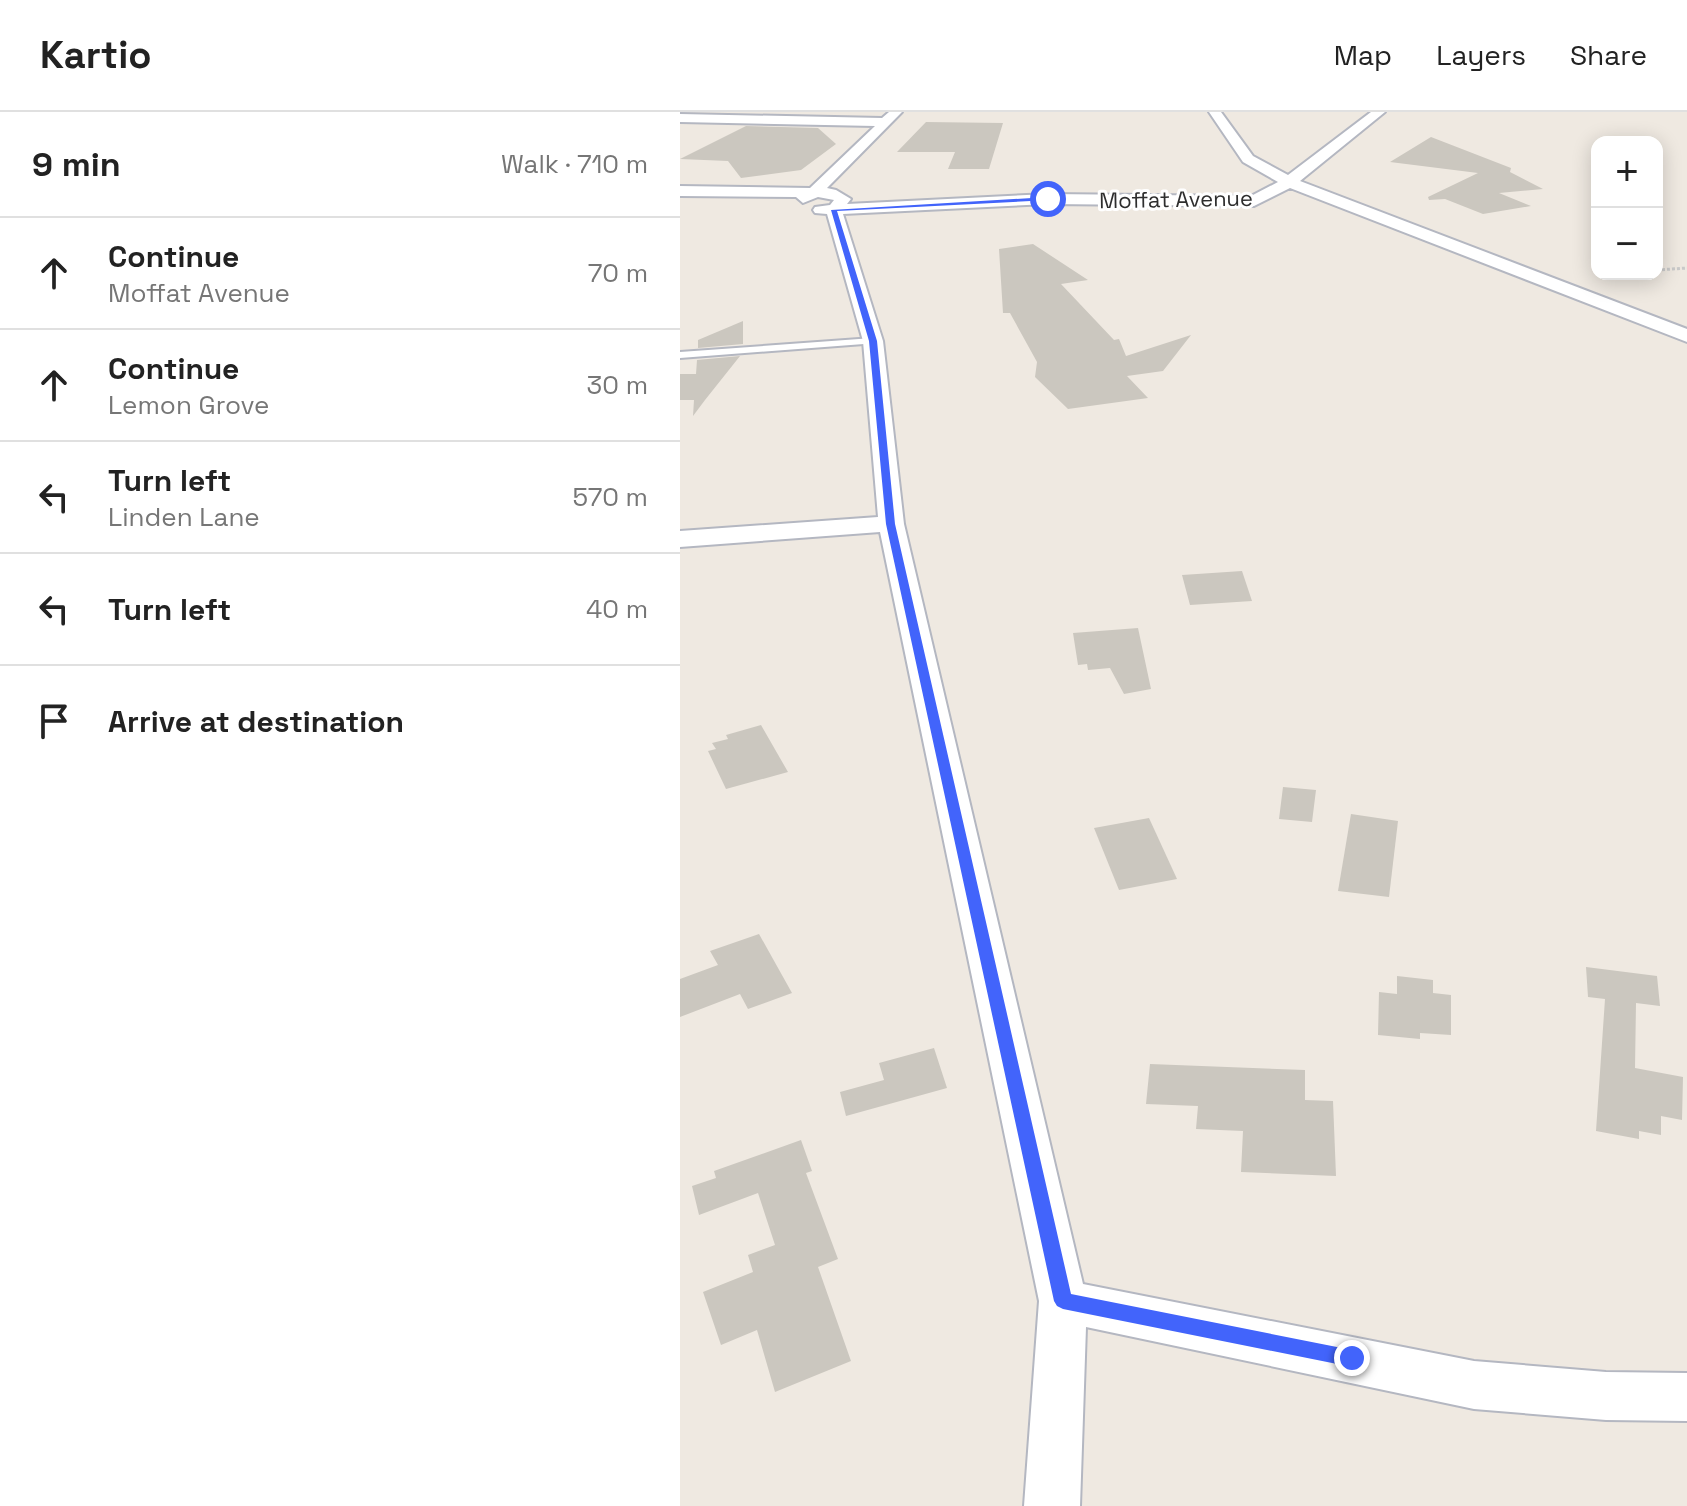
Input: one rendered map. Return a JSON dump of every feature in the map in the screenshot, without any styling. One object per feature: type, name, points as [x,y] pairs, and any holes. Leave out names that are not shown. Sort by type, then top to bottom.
[{"type":"street","points":[[1215,112],[1248,159],[1289,182],[1687,336]]},
{"type":"street","name":"Moffat Avenue","points":[[810,204],[898,208],[1048,199],[1244,202],[1263,198],[1289,182],[1379,112]]},
{"type":"street","points":[[680,118],[890,117]]},
{"type":"street","points":[[751,209],[810,204],[890,117]]},
{"type":"street","points":[[680,191],[810,204]]},
{"type":"street","points":[[810,204],[873,341],[891,524],[1063,1301],[1052,1506]]},
{"type":"street","points":[[680,539],[891,524]]},
{"type":"street","points":[[1063,1301],[1474,1385],[1606,1396],[1687,1397]]},
{"type":"lane","points":[[680,355],[873,341]]},
{"type":"path","points":[[1663,270],[1687,268]]},
{"type":"building","points":[[926,122],[1003,123],[989,169],[948,169],[955,152],[897,152]]},
{"type":"building","points":[[746,126],[818,128],[836,144],[801,170],[741,178],[728,161],[680,159]]},
{"type":"building","points":[[1431,137],[1511,168],[1510,172],[1543,189],[1499,193],[1531,206],[1483,214],[1445,199],[1429,200],[1428,197],[1478,173],[1390,162]]},
{"type":"building","points":[[1033,244],[1088,280],[1061,284],[1114,340],[1119,339],[1126,356],[1191,335],[1163,371],[1127,376],[1148,398],[1068,409],[1035,377],[1037,362],[1010,313],[1003,313],[999,249]]},
{"type":"building","points":[[743,321],[743,344],[698,348],[698,340]]},
{"type":"building","points":[[740,356],[693,416],[694,400],[680,400],[680,374],[696,374],[697,360]]},
{"type":"building","points":[[1242,571],[1252,601],[1190,605],[1182,575]]},
{"type":"building","points":[[1138,628],[1151,689],[1124,694],[1110,668],[1088,670],[1087,664],[1078,665],[1073,633]]},
{"type":"building","points":[[761,725],[788,772],[726,789],[708,751],[716,749],[712,743],[728,739],[726,735]]},
{"type":"building","points":[[1283,787],[1316,790],[1312,822],[1279,819]]},
{"type":"building","points":[[1351,814],[1398,821],[1389,897],[1338,891]]},
{"type":"building","points":[[1149,818],[1177,879],[1119,890],[1094,828]]},
{"type":"building","points":[[759,934],[792,993],[748,1009],[740,994],[680,1017],[680,979],[718,965],[710,951]]},
{"type":"building","points":[[1586,967],[1657,976],[1660,1006],[1636,1003],[1635,1068],[1683,1077],[1682,1120],[1661,1116],[1661,1135],[1639,1131],[1639,1139],[1596,1131],[1605,999],[1588,997]]},
{"type":"building","points":[[1397,976],[1433,980],[1433,993],[1451,995],[1451,1035],[1420,1033],[1420,1039],[1378,1035],[1379,992],[1397,994]]},
{"type":"building","points":[[934,1048],[947,1088],[846,1116],[840,1092],[884,1080],[879,1063]]},
{"type":"building","points":[[1150,1064],[1305,1070],[1305,1100],[1333,1101],[1336,1176],[1241,1172],[1243,1131],[1196,1129],[1198,1106],[1146,1104]]},
{"type":"building","points":[[801,1140],[812,1171],[806,1173],[838,1259],[818,1267],[851,1361],[775,1392],[757,1330],[721,1345],[703,1292],[753,1272],[748,1255],[775,1245],[758,1193],[699,1215],[692,1186],[716,1178],[714,1171]]},
{"type":"route","points":[[1048,199],[834,210],[873,341],[891,524],[1063,1301],[1352,1358]]}]
